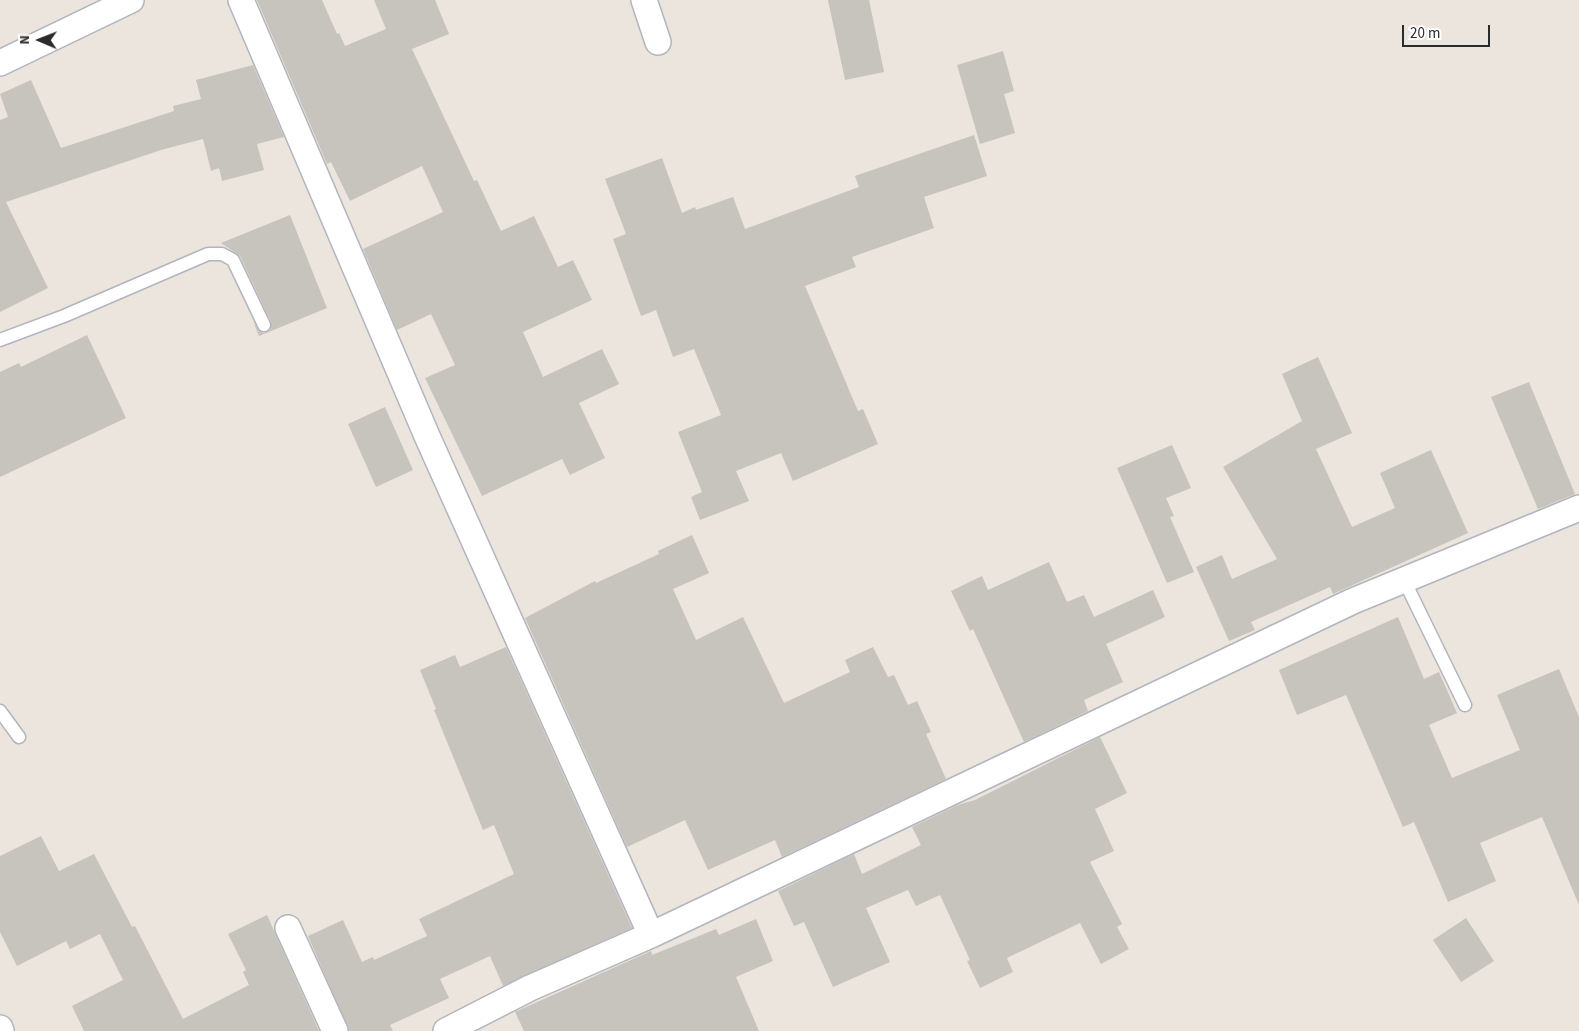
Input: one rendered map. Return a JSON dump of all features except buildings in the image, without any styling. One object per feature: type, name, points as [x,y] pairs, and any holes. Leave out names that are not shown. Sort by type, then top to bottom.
[{"type":"street","points":[[0,63],[131,0]]},
{"type":"street","points":[[241,0],[427,436],[651,935]]},
{"type":"street","points":[[644,0],[658,42]]},
{"type":"street","points":[[446,1031],[530,988],[651,935],[1352,601],[1579,508]]},
{"type":"street","points":[[288,928],[335,1031]]},
{"type":"lane","points":[[0,340],[64,316],[208,254],[222,254],[233,260],[264,325]]},
{"type":"lane","points":[[1404,580],[1465,705]]},
{"type":"lane","points":[[0,711],[19,737]]}]
